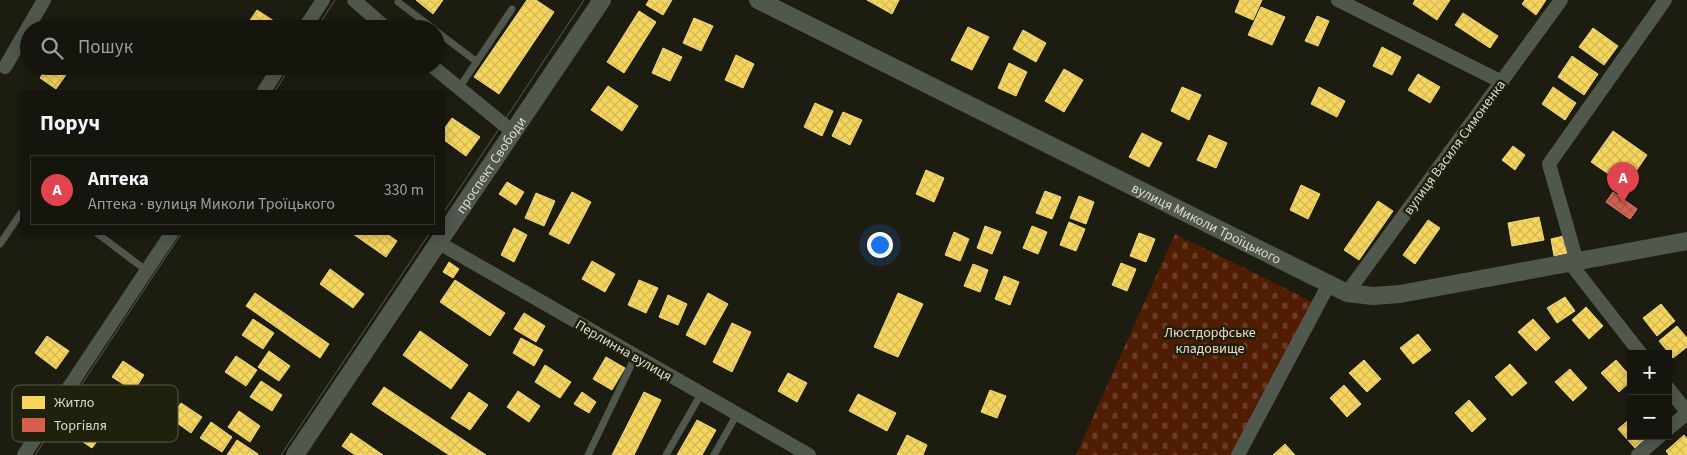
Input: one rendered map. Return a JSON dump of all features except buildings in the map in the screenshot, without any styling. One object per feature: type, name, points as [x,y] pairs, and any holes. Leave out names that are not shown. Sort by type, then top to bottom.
[{"type":"street","points":[[32,20],[44,0]]},
{"type":"street","points":[[310,20],[323,0]]},
{"type":"street","points":[[354,0],[376,20]]},
{"type":"street","name":"проспект Свободи","points":[[445,234],[602,0]]},
{"type":"street","name":"вулиця Миколи Троїцького","points":[[758,0],[1347,292],[1373,296],[1400,294],[1687,241]]},
{"type":"street","points":[[1338,0],[1502,82]]},
{"type":"street","name":"вулиця Василя Симоненка","points":[[1347,292],[1561,0]]},
{"type":"street","points":[[1638,350],[1574,262],[1548,164],[1665,0]]},
{"type":"street","points":[[5,67],[20,41]]},
{"type":"street","points":[[265,90],[274,75]]},
{"type":"street","points":[[443,75],[514,132]]},
{"type":"street","points":[[71,385],[170,235]]},
{"type":"street","name":"проспект Свободи","points":[[295,455],[444,235]]},
{"type":"street","name":"Перлинна вулиця","points":[[439,243],[809,455]]},
{"type":"street","points":[[1238,455],[1329,284]]},
{"type":"street","points":[[1672,393],[1687,413],[1672,426]]},
{"type":"street","points":[[1638,455],[1655,440]]},
{"type":"street","points":[[24,455],[33,442]]},
{"type":"lane","points":[[398,2],[422,20]]},
{"type":"lane","points":[[459,88],[512,9]]},
{"type":"lane","points":[[445,38],[477,62]]},
{"type":"lane","points":[[0,244],[20,214]]},
{"type":"lane","points":[[99,235],[147,271]]},
{"type":"lane","points":[[588,455],[635,357]]},
{"type":"lane","points":[[666,455],[702,394]]},
{"type":"lane","points":[[714,455],[737,414]]},
{"type":"green space","name":"Люстдорфське кладовище","points":[[1175,234],[1317,304],[1232,455],[1076,455]]},
{"type":"tram line","points":[[322,20],[335,0]]},
{"type":"tram line","points":[[445,210],[584,0]]},
{"type":"tram line","points":[[276,90],[285,75]]},
{"type":"tram line","points":[[81,385],[180,235]]},
{"type":"tram line","points":[[281,455],[428,235]]},
{"type":"tram line","points":[[35,455],[44,442]]},
{"type":"place","name":"Аптека","points":[[1623,203]]}]
